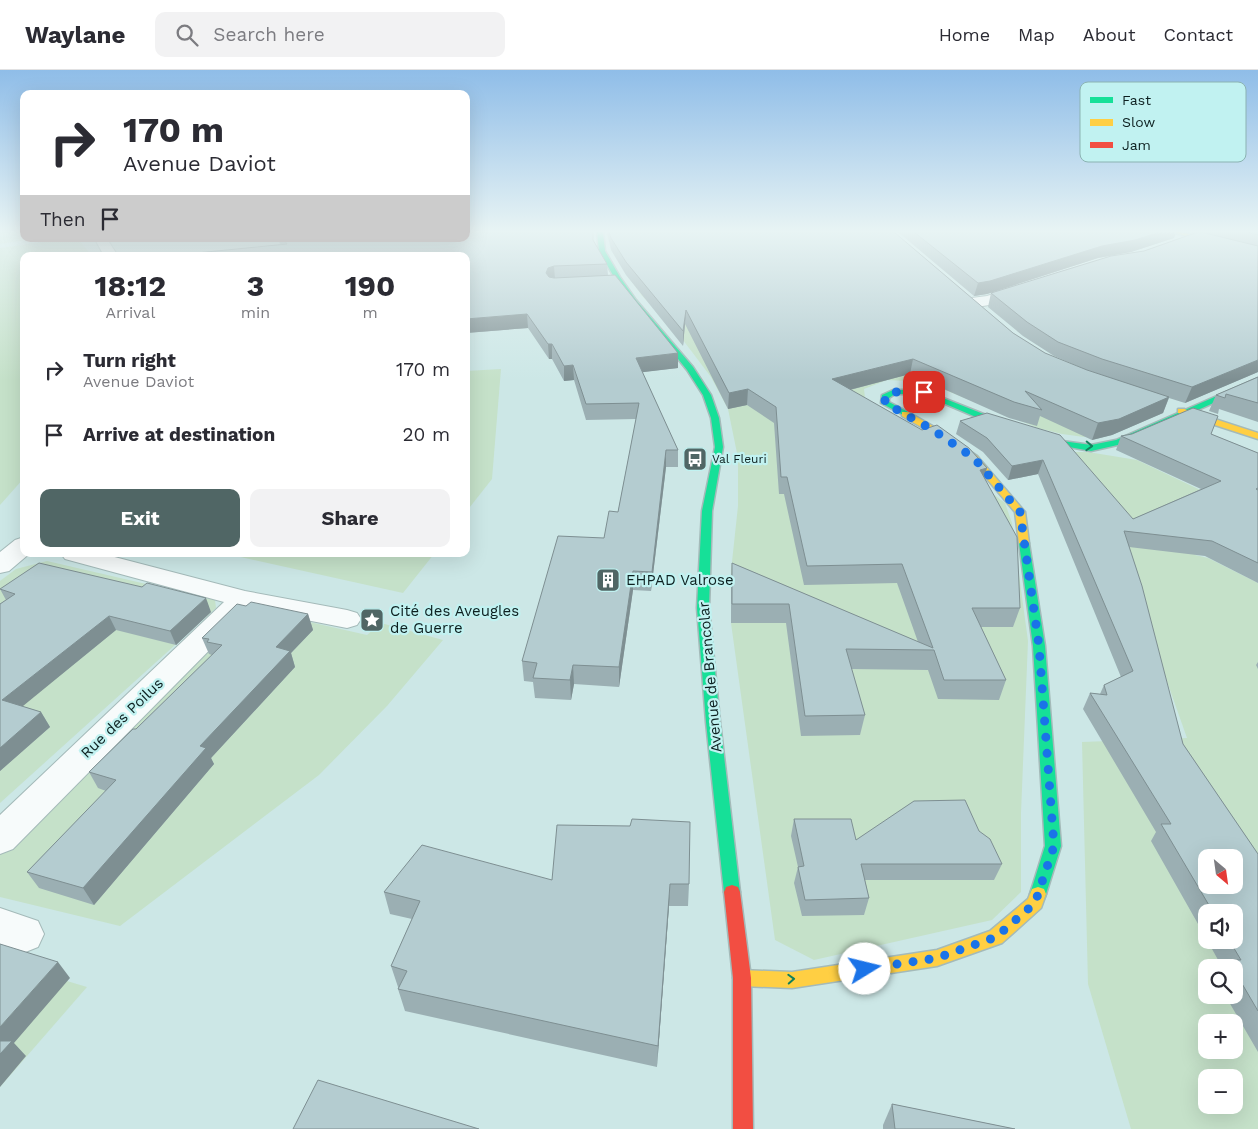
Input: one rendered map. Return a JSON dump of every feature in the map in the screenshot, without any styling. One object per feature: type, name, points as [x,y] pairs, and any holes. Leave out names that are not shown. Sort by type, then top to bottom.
[{"type":"street","points":[[602,283],[620,282]]},
{"type":"street","name":"Avenue de Brancolar","points":[[620,282],[690,369],[707,395],[715,418],[719,447],[707,511],[703,608],[713,722],[742,978],[742,1129]]},
{"type":"street","points":[[965,299],[989,300],[1042,282]]},
{"type":"street","points":[[965,299],[983,314]]},
{"type":"street","points":[[742,978],[792,980],[937,958],[996,937],[1035,903],[1054,846],[1039,646],[1020,512],[974,458],[933,430],[885,403],[885,397],[893,392],[924,392],[1002,423],[1061,443],[1092,448],[1119,442],[1258,380]]},
{"type":"street","points":[[1166,406],[1258,436]]},
{"type":"street","points":[[0,565],[20,548]]},
{"type":"street","points":[[85,557],[244,599],[348,618]]},
{"type":"street","name":"Rue des Poilus","points":[[0,838],[244,599]]},
{"type":"green space","points":[[0,281],[20,281],[20,482],[0,505]]},
{"type":"green space","points":[[769,281],[1096,435],[1084,437],[1038,428],[945,390],[907,381],[887,380],[864,389],[865,398],[1005,503],[1012,523],[1028,641],[1021,813],[1021,892],[992,920],[814,960],[775,940],[731,623],[731,571],[738,506],[738,458],[728,409],[711,377],[670,323],[642,296],[632,282]]},
{"type":"green space","points":[[501,369],[492,479],[470,507],[470,371]]},
{"type":"green space","points":[[1043,452],[1088,452],[1137,460],[1213,496],[1195,555],[1208,558],[1258,583],[1258,1129],[1131,1129],[1088,984],[1082,742],[1187,738],[1122,554]]},
{"type":"green space","points":[[241,557],[432,557],[403,593]]},
{"type":"green space","points":[[47,561],[215,600],[216,608],[0,803],[0,581],[16,569]]},
{"type":"green space","points":[[261,611],[367,635],[381,623],[443,640],[387,706],[319,775],[120,926],[0,897],[0,852],[246,616]]},
{"type":"green space","points":[[0,961],[87,987],[0,1087]]},
{"type":"building","points":[[470,281],[620,281],[678,353],[636,358],[678,450],[666,450],[652,572],[633,571],[619,667],[573,665],[570,680],[533,678],[537,663],[522,661],[558,536],[604,538],[609,511],[618,512],[639,403],[586,404],[573,365],[564,366],[552,344],[548,344],[527,314],[470,319]]},
{"type":"building","points":[[642,281],[952,281],[1013,333],[1045,353],[1087,370],[1169,397],[1119,419],[1098,423],[1025,391],[1042,410],[1014,402],[913,359],[832,379],[922,430],[937,425],[969,448],[987,468],[980,470],[1017,537],[1020,608],[972,608],[1006,680],[944,680],[934,650],[846,649],[865,715],[805,716],[789,604],[732,604],[732,563],[933,648],[902,564],[807,566],[787,477],[781,477],[776,407],[748,389],[729,393],[686,310],[683,331]]},
{"type":"building","points":[[1029,281],[1258,281],[1258,360],[1192,387],[1102,359],[1058,342],[1027,322],[991,293]]},
{"type":"building","points":[[1258,377],[1258,403],[1226,394],[1225,398],[1216,395]]},
{"type":"building","points":[[1193,408],[1218,416],[1211,434],[1258,453],[1258,488],[1256,489],[1258,490],[1258,563],[1212,541],[1124,531],[1142,586],[1183,744],[1258,854],[1258,1011],[1243,985],[1243,959],[1240,959],[1234,949],[1243,949],[1243,904],[1208,904],[1202,894],[1243,894],[1243,849],[1198,849],[1198,887],[1161,824],[1171,824],[1090,693],[1107,695],[1104,685],[1133,671],[1043,460],[1012,466],[987,438],[960,421],[987,413],[1060,435],[1133,519],[1221,481],[1121,436],[1132,434]]},
{"type":"building","points":[[39,563],[142,587],[147,583],[206,598],[170,631],[109,616],[2,700],[41,712],[0,748],[0,604],[15,594],[0,589]]},
{"type":"building","points":[[251,602],[308,614],[276,647],[290,651],[200,746],[206,748],[83,888],[27,872],[116,780],[89,772],[222,645],[207,642],[209,639],[202,638],[237,604],[246,606]]},
{"type":"building","points":[[965,800],[979,831],[990,839],[1002,864],[861,864],[869,898],[805,900],[798,867],[804,866],[794,819],[851,819],[856,840],[914,801]]},
{"type":"building","points":[[632,819],[690,822],[689,884],[670,884],[658,1046],[398,989],[407,971],[391,966],[420,901],[384,892],[422,845],[552,880],[557,825],[630,826]]},
{"type":"building","points":[[0,944],[58,962],[0,1027]]},
{"type":"building","points":[[0,1041],[12,1041],[0,1054]]},
{"type":"building","points":[[318,1080],[479,1129],[293,1129]]},
{"type":"building","points":[[892,1104],[1015,1129],[895,1129]]},
{"type":"traffic: fast","points":[[620,281],[690,369],[707,395],[715,418],[719,447],[707,511],[703,608],[713,722],[732,892]]},
{"type":"traffic: fast","points":[[905,414],[885,403],[885,397],[893,392],[923,392],[993,421],[1061,443],[1091,448],[1119,442],[1258,380]]},
{"type":"traffic: fast","points":[[1024,543],[1039,646],[1053,846],[1038,894]]},
{"type":"traffic: slow","points":[[1181,411],[1258,436]]},
{"type":"traffic: slow","points":[[905,414],[933,430],[974,458],[1020,512],[1024,543]]},
{"type":"traffic: slow","points":[[742,978],[792,980],[937,958],[996,937],[1035,903],[1038,894]]},
{"type":"traffic: jam","points":[[732,892],[742,978],[743,1129]]},
{"type":"place","name":"Val Fleuri","points":[[695,459]]},
{"type":"place","name":"EHPAD Valrose","points":[[608,580]]},
{"type":"place","name":"Cité des Aveugles de Guerre","points":[[372,620]]},
{"type":"route","points":[[865,969],[937,958],[996,937],[1035,903],[1054,846],[1039,646],[1020,512],[974,458],[933,430],[885,403],[885,397],[893,392],[906,390],[924,392]]}]
